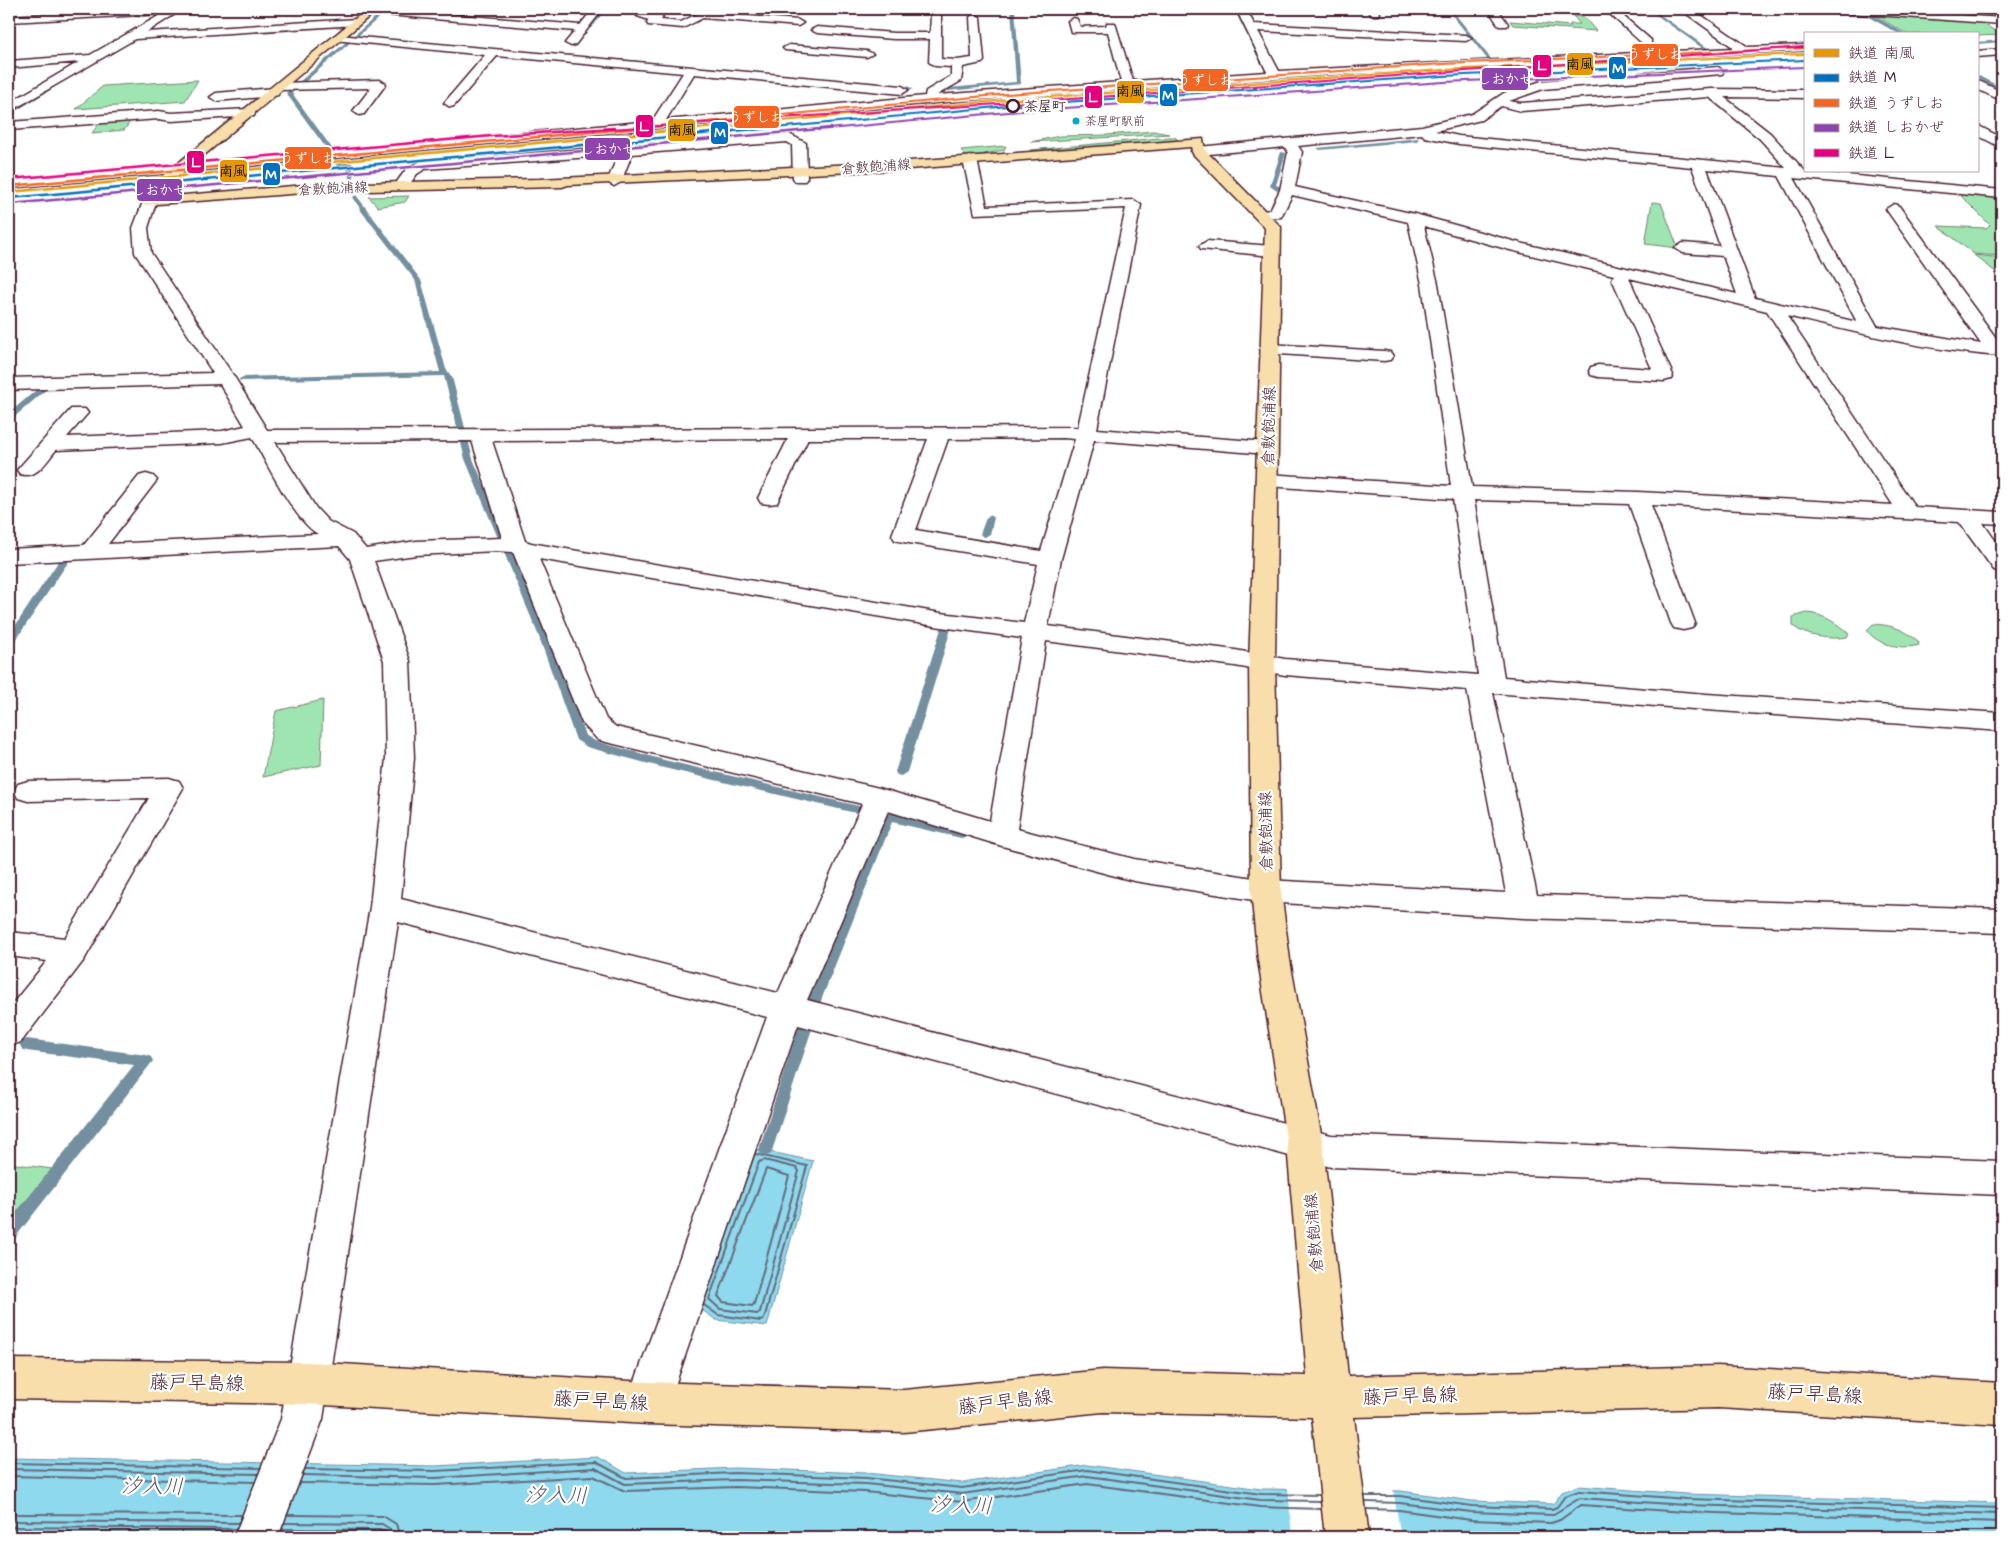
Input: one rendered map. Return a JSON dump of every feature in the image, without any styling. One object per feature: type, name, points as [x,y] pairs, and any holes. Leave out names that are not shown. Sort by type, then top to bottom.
[{"type":"main road","points":[[149,202],[160,186],[179,169],[249,113],[287,88],[347,39],[357,22],[377,11]]},
{"type":"main road","name":"倉敷飽浦線","points":[[615,181],[749,173],[912,174],[1026,155],[1198,146]]},
{"type":"main road","name":"倉敷飽浦線","points":[[149,202],[317,188],[615,181],[800,174],[1135,155],[1198,146]]},
{"type":"main road","name":"倉敷飽浦線","points":[[1198,146],[1272,227],[1262,663],[1266,891],[1274,960],[1305,1145],[1330,1397],[1347,1537]]},
{"type":"main road","points":[[1026,155],[1050,158],[1135,155]]},
{"type":"main road","name":"藤戸早島線","points":[[9,1379],[304,1401],[648,1403],[904,1411],[1103,1391],[1330,1397],[1718,1387],[2002,1404]]},
{"type":"street","points":[[9,108],[15,100],[135,36],[177,9]]},
{"type":"street","points":[[9,19],[192,9]]},
{"type":"street","points":[[582,9],[601,12]]},
{"type":"street","points":[[653,9],[637,15],[658,17],[652,23],[794,34]]},
{"type":"street","points":[[781,66],[803,9]]},
{"type":"street","points":[[1241,9],[1275,75]]},
{"type":"street","points":[[1493,9],[1503,24]]},
{"type":"street","points":[[1609,9],[1647,42]]},
{"type":"street","points":[[1685,9],[1746,51]]},
{"type":"street","points":[[1834,9],[2002,21]]},
{"type":"street","points":[[1846,9],[1870,22]]},
{"type":"street","points":[[377,11],[582,28]]},
{"type":"street","points":[[559,58],[582,28],[601,12]]},
{"type":"street","points":[[683,25],[701,15],[798,23]]},
{"type":"street","points":[[9,26],[22,19]]},
{"type":"street","points":[[816,30],[894,36],[938,25],[935,62],[957,64],[978,60],[972,21]]},
{"type":"street","points":[[1074,21],[1075,30],[1112,27],[1128,86]]},
{"type":"street","points":[[135,36],[357,22]]},
{"type":"street","points":[[1250,27],[1466,38]]},
{"type":"street","points":[[175,46],[185,33]]},
{"type":"street","points":[[347,39],[685,69],[781,66],[867,54]]},
{"type":"street","points":[[573,40],[592,42]]},
{"type":"street","points":[[9,184],[948,98],[1275,75],[1804,48]]},
{"type":"street","points":[[450,103],[494,52]]},
{"type":"street","points":[[1978,54],[2002,52]]},
{"type":"street","points":[[656,125],[685,69],[698,57]]},
{"type":"street","points":[[9,64],[93,58]]},
{"type":"street","points":[[930,94],[957,78],[957,64]]},
{"type":"street","points":[[781,66],[948,98]]},
{"type":"street","points":[[1198,146],[1289,143],[1428,130],[1476,117],[1519,91],[1542,85],[1728,70]]},
{"type":"street","points":[[199,98],[287,88],[380,84],[359,111]]},
{"type":"street","points":[[1978,85],[2002,97]]},
{"type":"street","points":[[1498,102],[1521,107],[1711,94],[1804,94]]},
{"type":"street","points":[[1711,94],[1765,136],[1791,173],[1870,330]]},
{"type":"street","points":[[1978,101],[2002,102]]},
{"type":"street","points":[[1521,107],[1530,118]]},
{"type":"street","points":[[9,126],[159,115],[171,117],[249,113]]},
{"type":"street","points":[[1198,146],[1428,130],[1488,129]]},
{"type":"street","points":[[1428,130],[1459,140],[2002,194]]},
{"type":"street","points":[[1978,130],[1998,145]]},
{"type":"street","points":[[401,186],[412,171],[422,166],[788,138],[799,143],[800,174]]},
{"type":"street","points":[[1261,215],[1276,214],[1287,190],[1295,152],[1289,143]]},
{"type":"street","points":[[615,181],[626,151]]},
{"type":"street","points":[[971,164],[980,210],[1129,203],[1134,205],[1085,434],[1050,559],[1034,633],[1033,652],[1002,835]]},
{"type":"street","points":[[1698,164],[1748,302]]},
{"type":"street","points":[[1287,190],[1415,219],[1516,247],[1870,330],[1960,347],[1998,350]]},
{"type":"street","points":[[149,202],[141,226],[140,244],[144,254],[226,378],[307,512],[320,526],[353,548],[393,642],[398,670],[400,758],[385,907],[304,1401],[256,1537]]},
{"type":"street","points":[[1894,209],[1998,350]]},
{"type":"street","points":[[1415,219],[1430,284],[1461,493],[1485,683],[1524,906]]},
{"type":"street","points":[[1207,246],[1272,251]]},
{"type":"street","points":[[1683,248],[1730,252]]},
{"type":"street","points":[[1598,371],[1664,375],[1620,279],[1623,272]]},
{"type":"street","points":[[1773,307],[1909,514]]},
{"type":"street","points":[[1270,349],[1384,356]]},
{"type":"street","points":[[9,384],[226,378]]},
{"type":"street","points":[[27,470],[78,413]]},
{"type":"street","points":[[940,432],[903,535],[1050,559]]},
{"type":"street","points":[[51,444],[222,437],[259,433],[468,435],[1063,432],[1267,448]]},
{"type":"street","points":[[770,498],[800,433]]},
{"type":"street","points":[[468,435],[492,478],[512,546],[595,722],[606,734],[874,808],[1002,835],[1134,870],[1266,891],[1524,906],[2002,921]]},
{"type":"street","points":[[77,553],[146,480]]},
{"type":"street","points":[[1267,480],[1461,493],[1638,498],[2002,518]]},
{"type":"street","points":[[1638,498],[1683,623]]},
{"type":"street","points":[[1966,516],[2002,565]]},
{"type":"street","points":[[9,556],[353,548],[376,552],[416,548],[512,546],[608,564],[1034,633],[1285,667],[1706,702],[2002,722]]},
{"type":"street","points":[[9,1032],[73,951],[169,788],[28,791]]},
{"type":"street","points":[[648,1403],[790,1009],[874,808]]},
{"type":"street","points":[[385,907],[790,1009],[1331,1151],[2002,1178]]},
{"type":"street","points":[[9,944],[73,951]]},
{"type":"green space","points":[[1872,14],[1980,22],[2002,35],[1978,36],[1978,32],[1904,32]]},
{"type":"green space","points":[[1573,16],[1584,17],[1596,31],[1513,25],[1510,21],[1571,26],[1570,24],[1580,24]]},
{"type":"green space","points":[[198,80],[185,101],[76,109],[103,86]]},
{"type":"green space","points":[[133,118],[124,130],[92,133],[101,121]]},
{"type":"green space","points":[[1153,131],[1169,134],[1030,142],[1060,136],[1107,135]]},
{"type":"green space","points":[[1175,137],[1178,140],[1038,152],[1030,150]]},
{"type":"green space","points":[[1006,146],[1004,150],[966,158],[961,150]]},
{"type":"green space","points":[[1959,194],[2002,199],[2002,256],[1974,254],[1938,226],[1986,228],[1990,225]]},
{"type":"green space","points":[[409,196],[405,202],[378,207],[369,197]]},
{"type":"green space","points":[[1652,202],[1661,203],[1678,248],[1645,244]]},
{"type":"green space","points":[[1974,255],[2002,258],[2002,277]]},
{"type":"green space","points":[[1807,613],[1819,615],[1830,620],[1849,634],[1847,637],[1826,638],[1798,630],[1793,626],[1793,617]]},
{"type":"green space","points":[[1873,624],[1886,625],[1908,633],[1918,641],[1919,645],[1905,647],[1883,643],[1867,630]]},
{"type":"green space","points":[[323,700],[321,765],[263,777],[276,711]]},
{"type":"green space","points":[[9,1163],[52,1169],[9,1222]]},
{"type":"water","points":[[752,1148],[813,1161],[767,1326],[716,1320],[695,1305]]},
{"type":"water","name":"汐入川","points":[[598,1457],[626,1473],[735,1468],[866,1473],[962,1483],[1087,1465],[1261,1489],[1401,1491],[1472,1501],[1553,1504],[1562,1492],[1578,1486],[1686,1494],[2002,1503],[2002,1537],[687,1537],[9,1532],[9,1458],[435,1466]]},
{"type":"pier","points":[[1288,1487],[1393,1489],[1401,1537],[1292,1537]]},
{"type":"waterway","points":[[331,151],[289,93],[387,9]]},
{"type":"waterway","points":[[589,27],[604,9]]},
{"type":"waterway","points":[[949,90],[1019,83],[1013,9]]},
{"type":"waterway","points":[[1236,9],[1267,71]]},
{"type":"waterway","points":[[1449,9],[1490,59]]},
{"type":"waterway","points":[[1650,9],[1707,49]]},
{"type":"waterway","points":[[1867,14],[1899,32]]},
{"type":"waterway","points":[[1978,43],[2002,41]]},
{"type":"waterway","points":[[1727,55],[1804,51]]},
{"type":"waterway","points":[[606,59],[639,62]]},
{"type":"waterway","points":[[1978,77],[2002,90]]},
{"type":"waterway","points":[[9,113],[50,88]]},
{"type":"waterway","points":[[906,88],[910,89]]},
{"type":"waterway","points":[[545,138],[698,125]]},
{"type":"waterway","points":[[1320,148],[1417,139]]},
{"type":"waterway","points":[[1277,189],[1278,187],[1273,186],[1283,153]]},
{"type":"waterway","points":[[334,157],[339,165],[350,164],[352,178]]},
{"type":"waterway","points":[[232,168],[272,164]]},
{"type":"waterway","points":[[356,197],[364,211],[418,280],[442,369],[446,374]]},
{"type":"waterway","points":[[243,379],[446,374]]},
{"type":"waterway","points":[[446,374],[469,459],[543,634],[580,737],[591,744],[664,764],[888,817]]},
{"type":"waterway","points":[[9,417],[44,388]]},
{"type":"waterway","points":[[985,534],[990,518]]},
{"type":"waterway","points":[[9,642],[72,549],[70,549]]},
{"type":"waterway","points":[[901,772],[946,629]]},
{"type":"waterway","points":[[888,817],[890,811]]},
{"type":"waterway","points":[[766,1149],[815,998],[888,817]]},
{"type":"waterway","points":[[888,817],[961,834]]},
{"type":"waterway","points":[[9,1234],[146,1061],[27,1045]]},
{"type":"rail line","name":"L","points":[[9,179],[492,136],[1014,103],[1804,47]]},
{"type":"rail line","name":"うずしお","points":[[9,186],[1007,94],[1443,64],[1804,48]]},
{"type":"rail line","name":"南風","points":[[9,192],[1007,100],[1443,70],[1804,54]]},
{"type":"rail line","name":"M","points":[[10,198],[1008,106],[1443,76],[1804,60]]},
{"type":"rail line","name":"しおかぜ","points":[[10,204],[1008,112],[1444,82],[1804,67]]},
{"type":"place","name":"茶屋町","points":[[1013,106]]},
{"type":"place","name":"茶屋町駅前","points":[[1076,121]]}]
